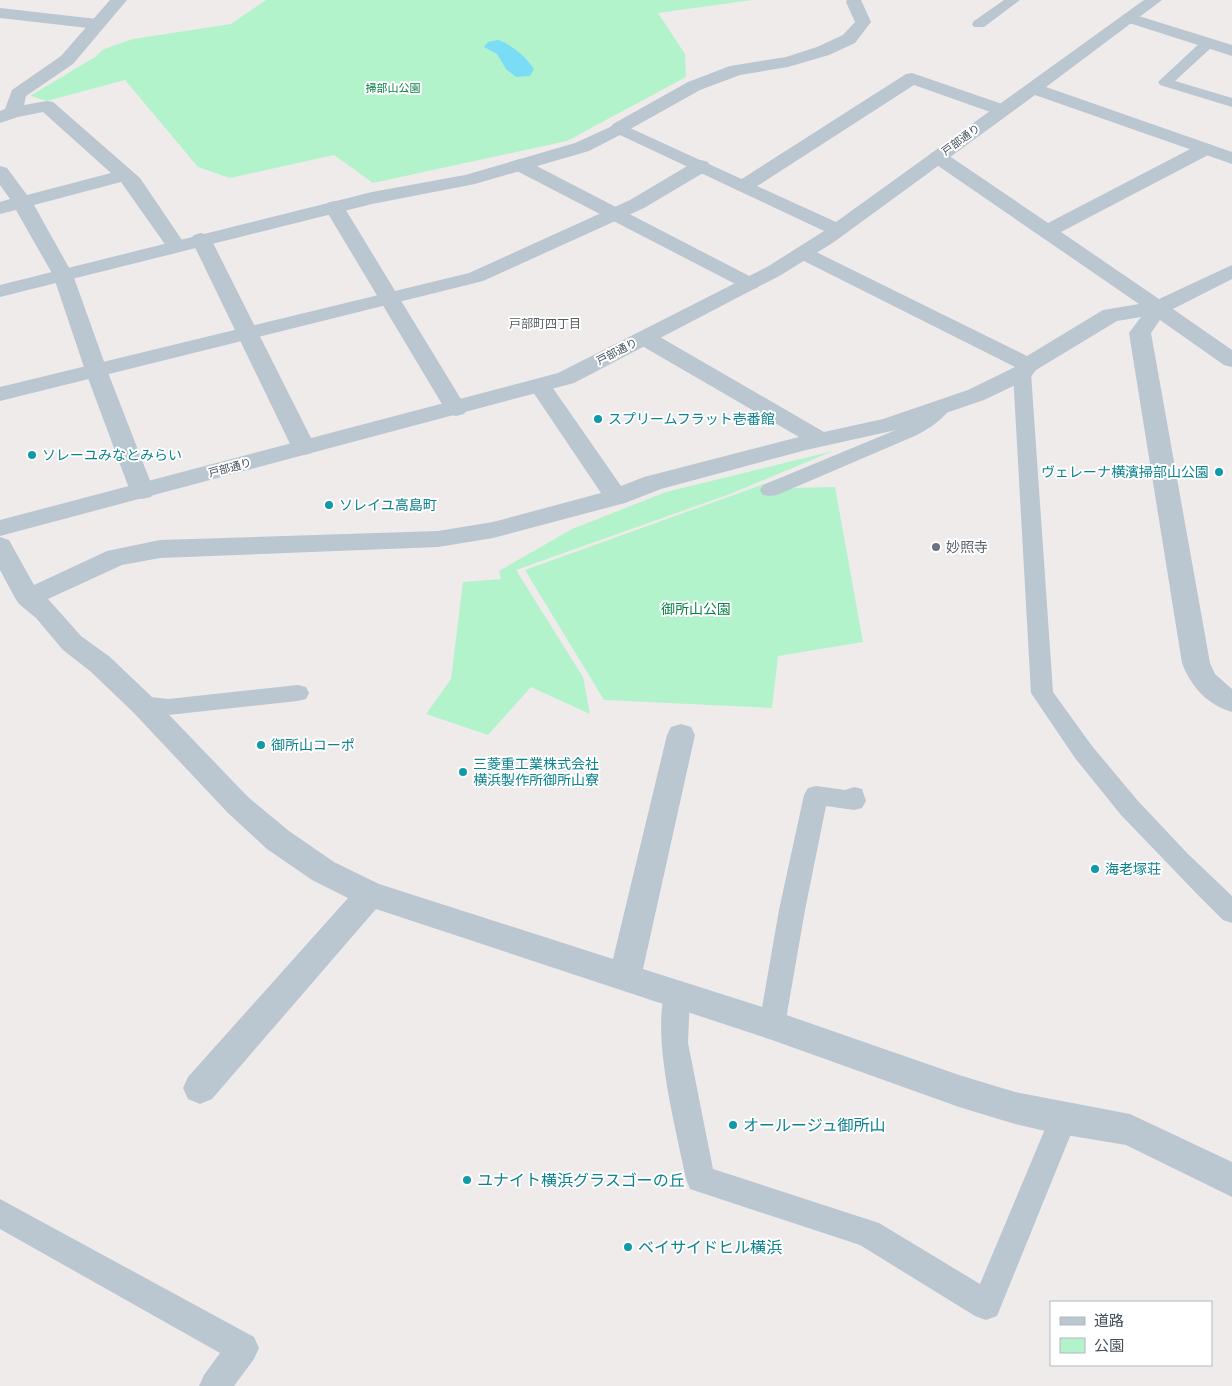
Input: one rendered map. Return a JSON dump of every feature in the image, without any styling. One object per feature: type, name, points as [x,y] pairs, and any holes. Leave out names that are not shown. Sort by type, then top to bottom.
[{"type":"street","points":[[6,115],[18,94],[67,60],[119,0]]},
{"type":"street","name":"戸部通り","points":[[0,528],[456,409],[566,378],[750,284],[803,253],[838,230],[1154,0]]},
{"type":"street","points":[[0,291],[334,207],[468,180],[582,147],[603,138],[694,86],[736,70],[788,62],[823,51],[850,39],[863,22],[854,2]]},
{"type":"street","points":[[0,13],[97,24]]},
{"type":"street","points":[[1129,18],[1232,51]]},
{"type":"street","points":[[744,186],[912,78],[1002,110]]},
{"type":"street","points":[[1033,88],[1232,158]]},
{"type":"street","points":[[6,115],[47,106],[133,182],[176,246]]},
{"type":"street","points":[[619,128],[838,230]]},
{"type":"street","points":[[1046,232],[1205,149]]},
{"type":"street","points":[[938,157],[1230,357]]},
{"type":"street","points":[[520,165],[750,284]]},
{"type":"street","points":[[0,394],[476,277],[637,204],[701,166]]},
{"type":"street","points":[[0,172],[22,202],[63,275],[96,370],[142,490]]},
{"type":"street","points":[[0,208],[125,175]]},
{"type":"street","points":[[334,207],[456,409]]},
{"type":"street","points":[[201,240],[304,448]]},
{"type":"street","points":[[803,253],[1025,369]]},
{"type":"street","points":[[28,598],[116,558],[160,549],[438,539],[493,530],[616,498],[653,483],[888,425],[976,395],[1025,369],[1112,315],[1158,308],[1232,271]]},
{"type":"street","points":[[1158,308],[1140,334],[1196,663],[1200,678],[1232,702]]},
{"type":"street","points":[[645,338],[821,440]]},
{"type":"street","points":[[540,386],[616,498]]},
{"type":"street","points":[[0,546],[28,598],[45,611],[72,643],[100,664],[142,704],[215,782],[278,840],[323,872],[370,894],[772,1025],[959,1091],[1015,1108],[1063,1119],[1130,1130],[1232,1180]]},
{"type":"street","points":[[624,977],[681,735]]},
{"type":"street","points":[[200,1088],[370,894]]},
{"type":"lane","points":[[979,24],[1012,0]]},
{"type":"lane","points":[[1208,43],[1165,82],[1232,103]]},
{"type":"lane","points":[[1025,369],[1042,693],[1062,725],[1123,800],[1191,874],[1232,912]]},
{"type":"lane","points":[[770,490],[877,443],[912,431],[932,418],[943,406]]},
{"type":"lane","points":[[142,704],[168,706],[298,693]]},
{"type":"lane","points":[[772,1025],[792,910],[816,795],[854,801],[854,796]]},
{"type":"lane","points":[[677,994],[674,1043],[700,1178],[868,1232],[986,1305],[1063,1119]]},
{"type":"lane","points":[[3,1221],[243,1348],[215,1386]]},
{"type":"green space","name":"掃部山公園","points":[[266,0],[752,0],[658,13],[685,54],[686,77],[567,141],[373,183],[334,155],[230,178],[198,167],[125,80],[47,101],[30,96],[95,57],[104,49],[133,39],[231,24]]},
{"type":"green space","points":[[833,451],[730,494],[516,570],[583,677],[590,714],[531,687],[488,735],[426,714],[451,679],[463,582],[501,579],[499,571],[572,529],[666,492]]},
{"type":"green space","name":"御所山公園","points":[[778,479],[791,488],[835,487],[863,642],[778,656],[772,708],[604,700],[525,570]]},
{"type":"water","points":[[498,40],[513,48],[527,60],[534,69],[530,76],[516,77],[506,69],[497,54],[484,47],[488,42]]},
{"type":"place","name":"スプリームフラット壱番館","points":[[598,419]]},
{"type":"place","name":"ソレーユみなとみらい","points":[[32,455]]},
{"type":"place","name":"ヴェレーナ横濱掃部山公園","points":[[1219,472]]},
{"type":"place","name":"ソレイユ高島町","points":[[329,505]]},
{"type":"place","name":"妙照寺","points":[[936,547]]},
{"type":"place","name":"御所山コーポ","points":[[261,745]]},
{"type":"place","name":"三菱重工業株式会社 横浜製作所御所山寮","points":[[463,772]]},
{"type":"place","name":"海老塚荘","points":[[1095,869]]},
{"type":"place","name":"オールージュ御所山","points":[[733,1125]]},
{"type":"place","name":"ユナイト横浜グラスゴーの丘","points":[[467,1180]]},
{"type":"place","name":"ベイサイドヒル横浜","points":[[628,1247]]},
{"type":"district","name":"戸部町四丁目","points":[[545,324]]}]
